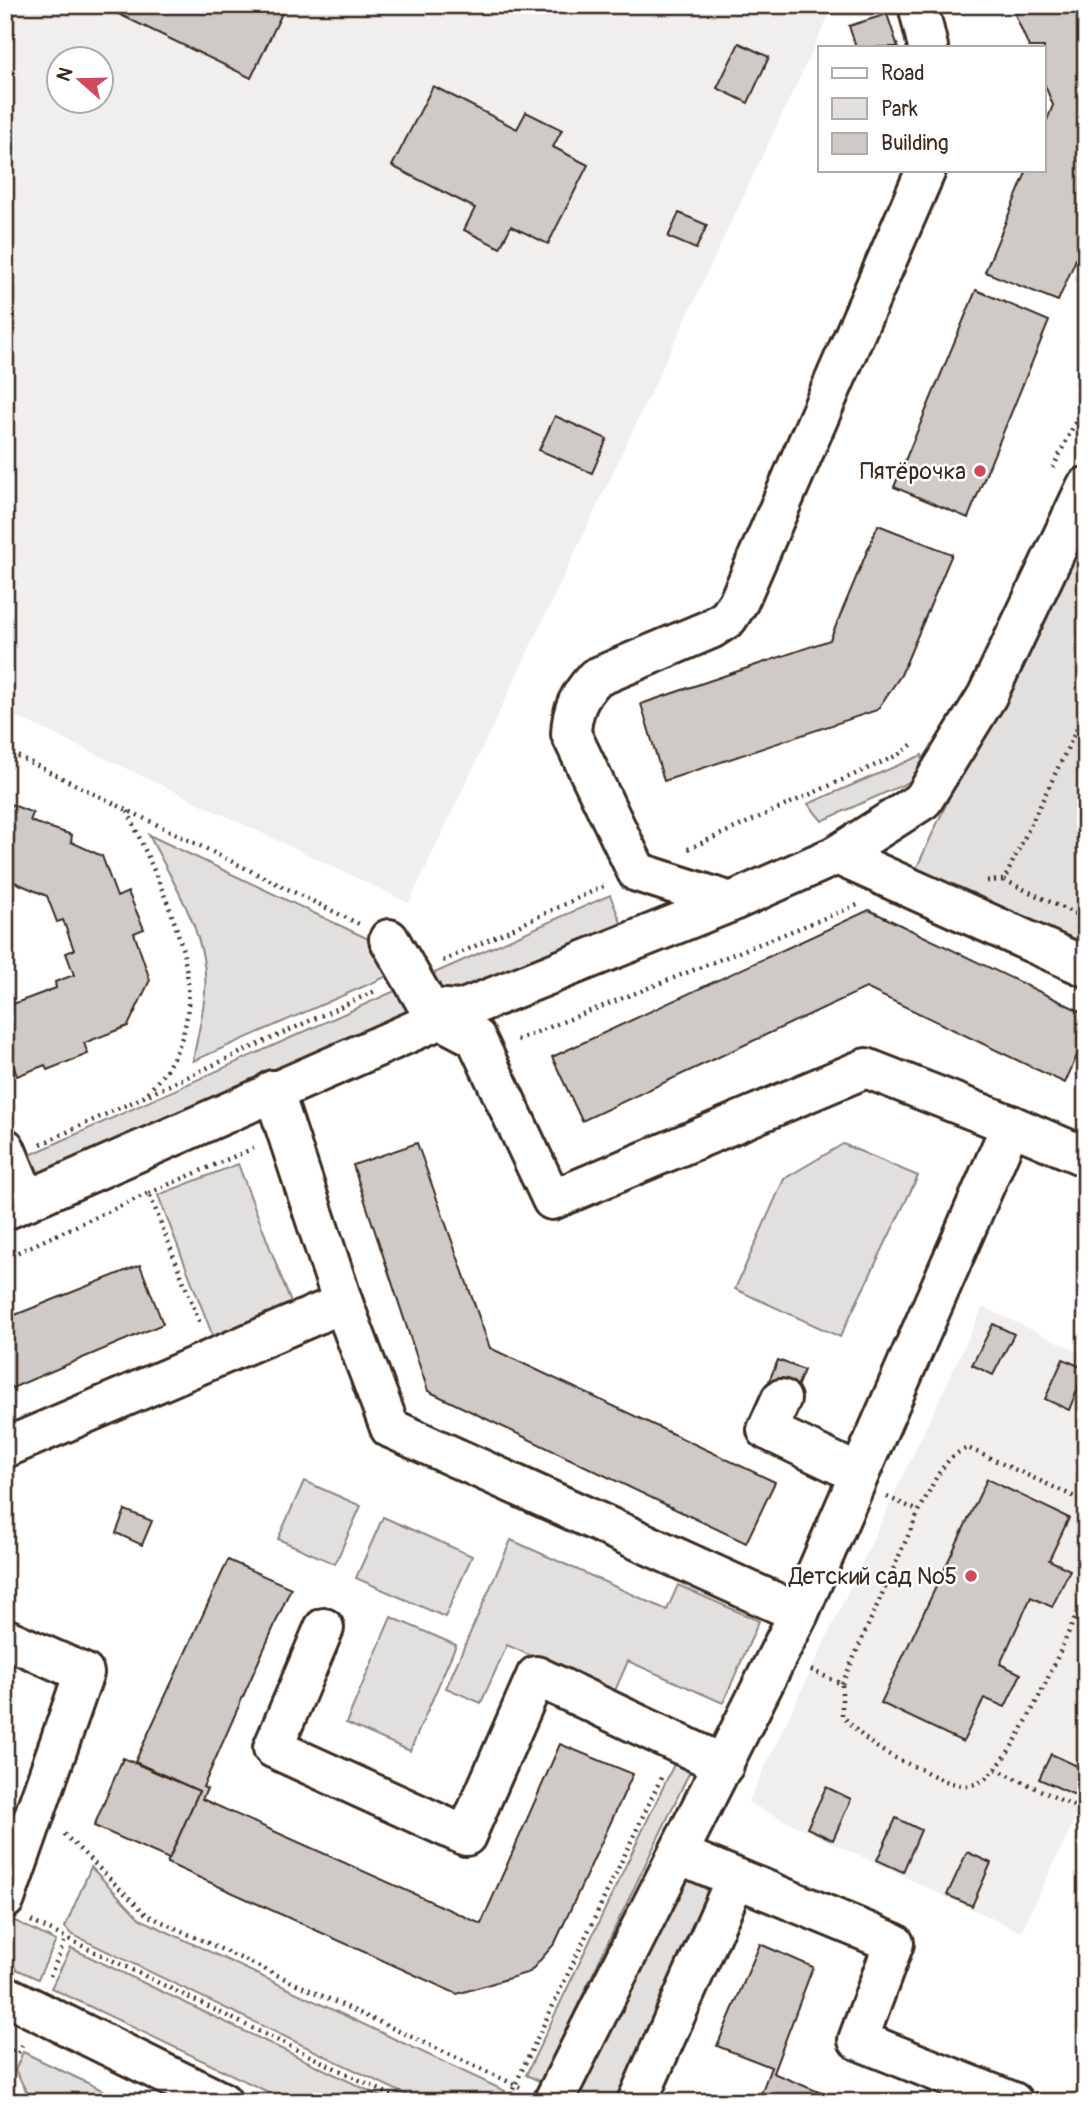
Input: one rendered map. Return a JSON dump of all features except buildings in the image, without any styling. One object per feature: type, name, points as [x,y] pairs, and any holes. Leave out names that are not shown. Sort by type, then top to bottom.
[{"type":"street","points":[[918,5],[928,46]]},
{"type":"street","points":[[731,902],[637,872],[571,734],[572,713],[581,694],[595,678],[711,629],[728,618],[739,601],[925,172]]},
{"type":"street","points":[[7,1153],[16,1206],[273,1090],[450,1015],[731,902],[837,855],[923,800],[987,696],[1086,487]]},
{"type":"street","points":[[837,855],[1086,967]]},
{"type":"street","points":[[390,939],[429,1008],[450,1015],[476,1038],[552,1200],[866,1069],[1086,1157]]},
{"type":"street","points":[[273,1090],[343,1303],[390,1428],[799,1613]]},
{"type":"street","points":[[540,2096],[678,1854],[799,1613],[1011,1125]]},
{"type":"street","points":[[5,1448],[343,1303]]},
{"type":"street","points":[[781,1399],[767,1430],[857,1478]]},
{"type":"street","points":[[324,1628],[272,1748],[466,1836],[536,1676],[724,1765]]},
{"type":"street","points":[[5,1638],[84,1673],[37,1812],[17,1910]]},
{"type":"street","points":[[678,1854],[894,1943],[858,2040],[1013,2102]]},
{"type":"street","points":[[637,2102],[736,1878]]},
{"type":"street","points":[[5,1995],[222,2102]]},
{"type":"path","points":[[1086,710],[1004,880],[1086,919]]},
{"type":"path","points":[[687,849],[898,755],[925,736]]},
{"type":"path","points":[[5,750],[390,939]]},
{"type":"path","points":[[128,810],[179,937],[190,985],[187,1031],[172,1064],[141,1098]]},
{"type":"path","points":[[7,1153],[141,1098],[637,872]]},
{"type":"path","points":[[508,1044],[866,902]]},
{"type":"path","points":[[5,1258],[287,1134]]},
{"type":"path","points":[[149,1193],[214,1358]]},
{"type":"path","points":[[1086,1502],[968,1448],[956,1452],[942,1468],[919,1511],[842,1684],[842,1715],[877,1751],[954,1784],[979,1783],[996,1769],[1017,1739],[1086,1593]]},
{"type":"path","points":[[857,1478],[919,1511]]},
{"type":"path","points":[[778,1656],[842,1684]]},
{"type":"path","points":[[508,2102],[678,1743]]},
{"type":"path","points":[[996,1769],[1086,1812]]},
{"type":"path","points":[[37,1812],[49,1819],[147,1915],[540,2096]]},
{"type":"path","points":[[17,1910],[405,2102]]},
{"type":"shaded area","points":[[5,5],[834,5],[409,903],[5,711]]},
{"type":"shaded area","name":"Детский сад №5","points":[[983,1307],[1086,1355],[1086,1796],[1021,1932],[748,1803]]},
{"type":"green space","points":[[1086,503],[1086,962],[910,882]]},
{"type":"green space","points":[[922,755],[925,775],[822,821],[808,804]]},
{"type":"green space","points":[[149,835],[377,943],[390,975],[193,1061],[205,992],[202,951],[188,910]]},
{"type":"green space","points":[[610,895],[624,930],[455,1003],[421,979]]},
{"type":"green space","points":[[399,989],[409,1011],[40,1177],[30,1155]]},
{"type":"green space","points":[[843,1144],[918,1176],[840,1337],[735,1289],[784,1179]]},
{"type":"green space","points":[[238,1164],[293,1308],[214,1339],[158,1195]]},
{"type":"green space","points":[[304,1481],[361,1506],[335,1564],[278,1539]]},
{"type":"green space","points":[[383,1517],[472,1556],[445,1617],[356,1578]]},
{"type":"green space","points":[[511,1540],[667,1610],[678,1585],[759,1621],[723,1703],[628,1661],[614,1693],[507,1645],[481,1703],[446,1688]]},
{"type":"green space","points":[[391,1617],[456,1645],[410,1751],[346,1723]]},
{"type":"green space","points":[[676,1760],[692,1767],[541,2082],[526,2075]]},
{"type":"green space","points":[[91,1867],[140,1919],[505,2091],[500,2102],[421,2102],[71,1934],[65,1927]]},
{"type":"green space","points":[[677,1875],[717,1894],[620,2102],[570,2102]]},
{"type":"green space","points":[[11,1919],[56,1941],[38,1979],[5,1964],[5,1931]]},
{"type":"green space","points":[[71,1948],[392,2102],[289,2102],[51,1988]]},
{"type":"green space","points":[[23,2052],[127,2102],[32,2102],[15,2070]]},
{"type":"place","name":"Пятёрочка","points":[[980,471]]},
{"type":"place","name":"Детский сад №5","points":[[971,1576]]}]
